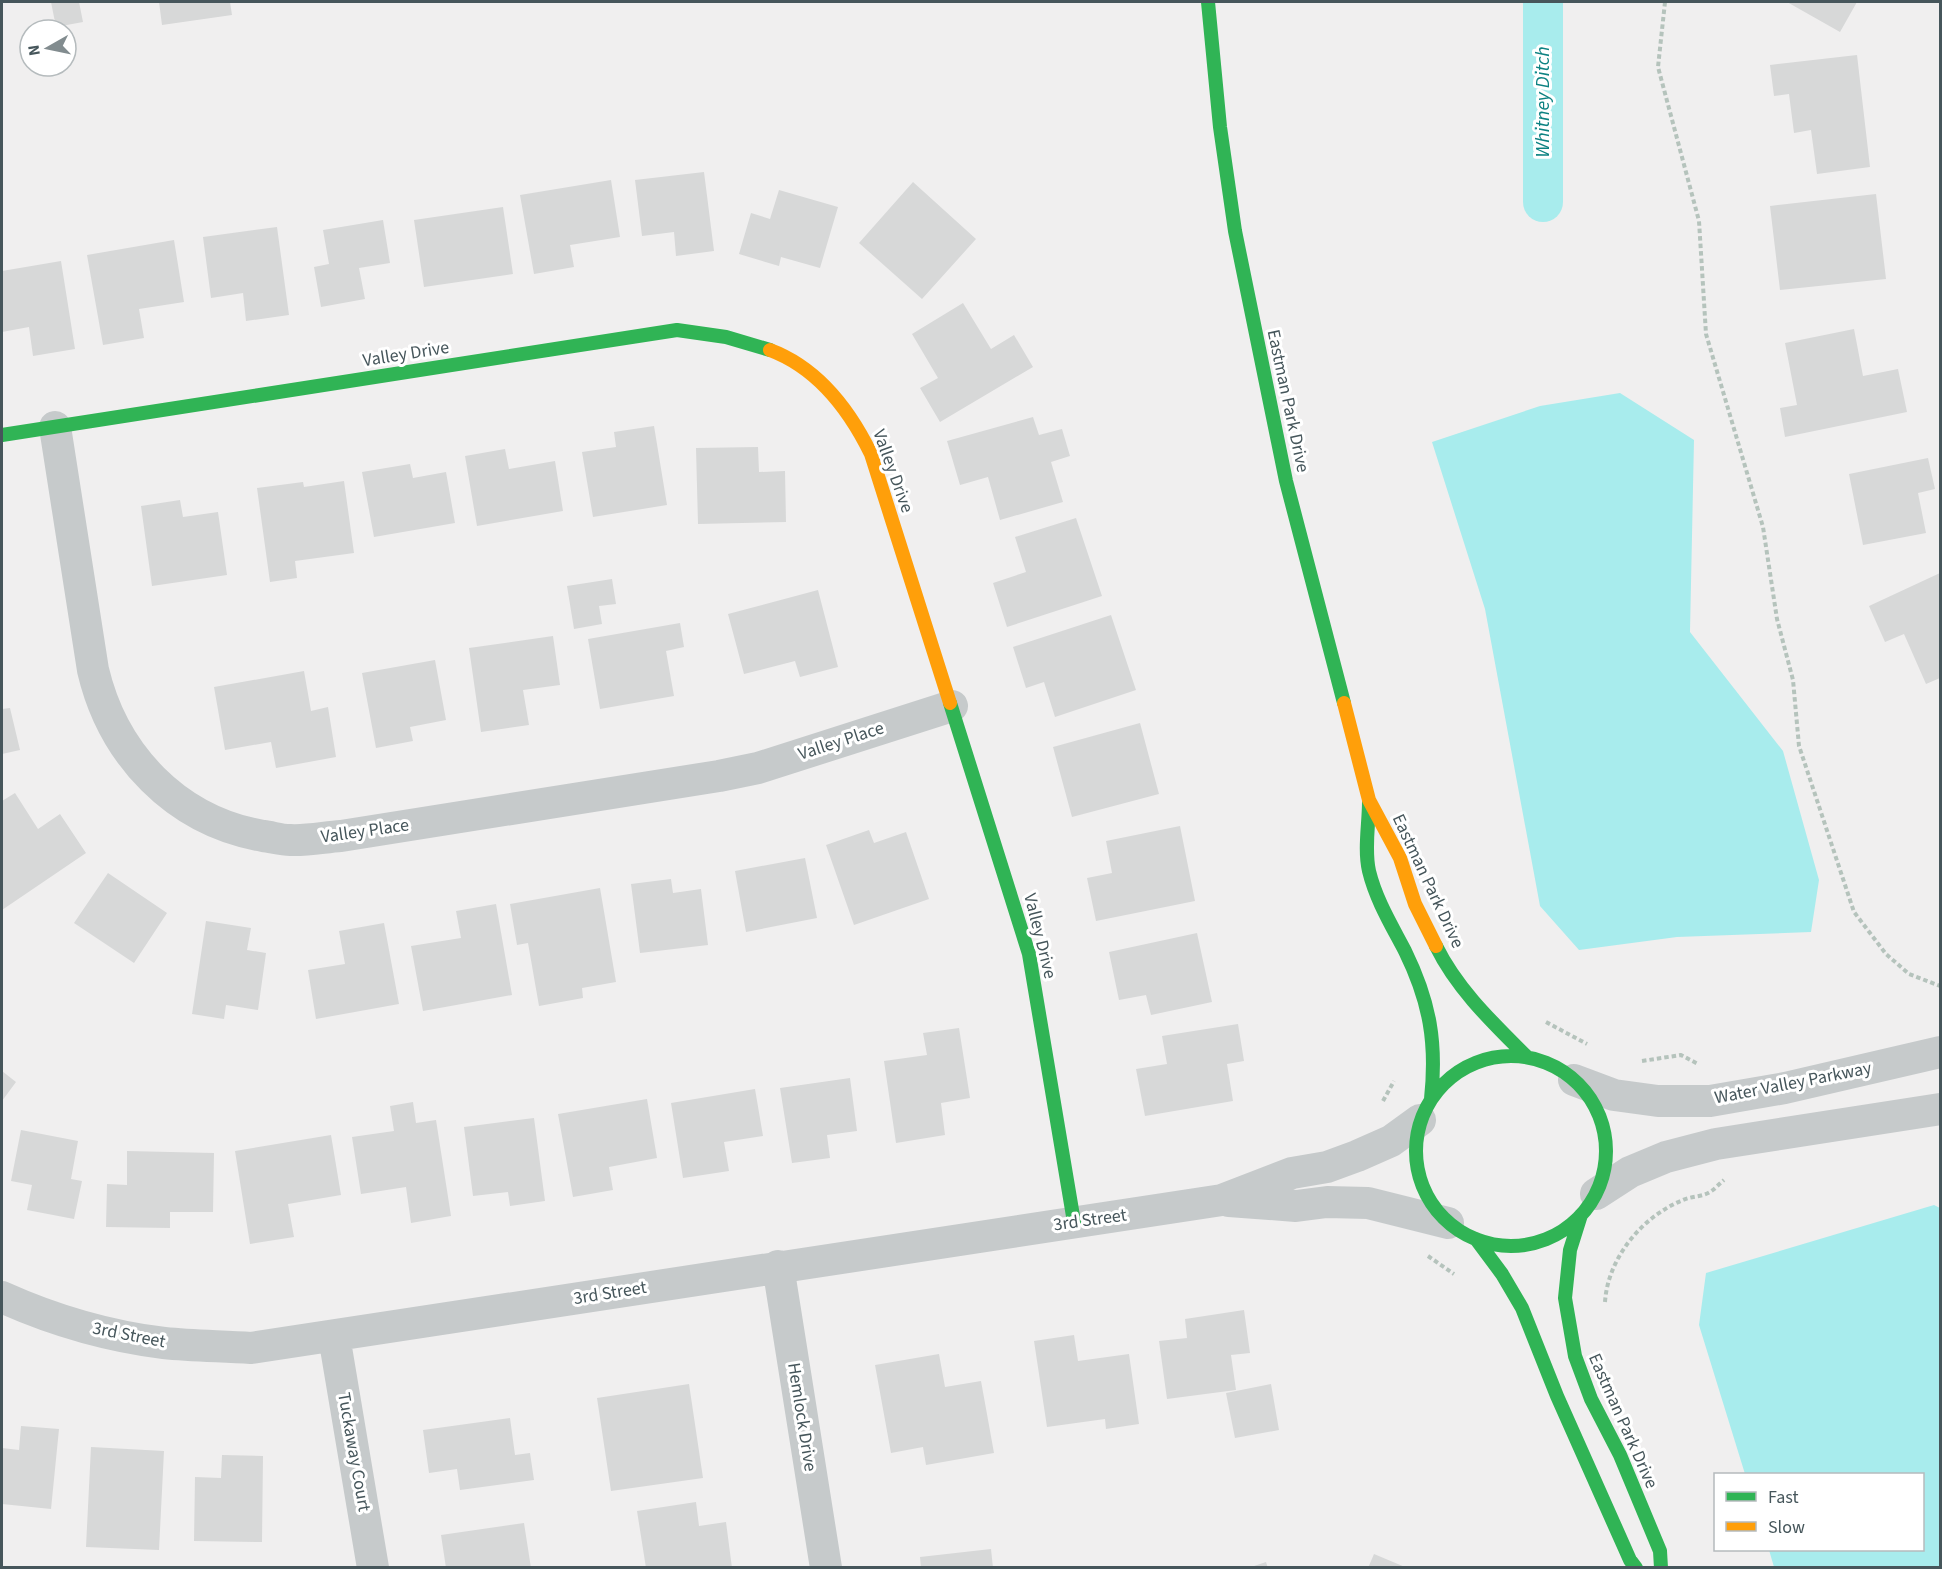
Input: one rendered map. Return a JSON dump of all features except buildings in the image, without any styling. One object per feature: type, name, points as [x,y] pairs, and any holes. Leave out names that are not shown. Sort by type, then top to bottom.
[{"type":"street","name":"Eastman Park Drive","points":[[1208,2],[1220,127],[1255,335],[1286,481],[1369,800],[1400,858],[1415,904],[1443,960],[1477,1006],[1527,1057]]},
{"type":"street","name":"Valley Drive","points":[[2,435],[677,330],[708,332],[765,347],[806,368],[838,399],[858,428],[871,454],[1019,919],[1029,954],[1074,1222]]},
{"type":"street","name":"Valley Place","points":[[55,427],[98,693],[123,742],[150,777],[173,799],[210,820],[244,833],[291,841],[341,836],[719,776],[758,768],[952,706]]},
{"type":"street","name":"Eastman Park Drive","points":[[1369,800],[1368,870],[1385,916],[1421,986],[1432,1022],[1436,1064],[1426,1109]]},
{"type":"street","name":"Water Valley Parkway","points":[[1575,1080],[1614,1095],[1658,1101],[1710,1101],[1785,1088],[1941,1052]]},
{"type":"street","points":[[1589,1204],[1604,1169],[1606,1145],[1601,1122],[1591,1101],[1575,1080],[1552,1065],[1527,1057],[1499,1056],[1471,1064],[1447,1080],[1426,1109],[1416,1148],[1419,1176],[1430,1202],[1448,1223],[1476,1239],[1505,1246],[1534,1244],[1562,1232],[1589,1204],[1630,1172],[1666,1157],[1716,1144],[1941,1109]]},
{"type":"street","name":"3rd Street","points":[[2,1297],[65,1322],[123,1336],[165,1343],[251,1348],[1222,1200],[1292,1173],[1327,1167],[1391,1141],[1426,1109]]},
{"type":"street","name":"3rd Street","points":[[1222,1200],[1296,1206],[1327,1202],[1368,1203],[1448,1223]]},
{"type":"street","name":"Eastman Park Drive","points":[[1589,1204],[1570,1250],[1565,1298],[1575,1356],[1591,1399],[1620,1455],[1660,1551],[1661,1568]]},
{"type":"street","points":[[1476,1239],[1502,1274],[1522,1308],[1592,1476],[1630,1560],[1636,1568]]},
{"type":"street","name":"Hemlock Drive","points":[[778,1266],[826,1568]]},
{"type":"street","name":"Tuckaway Court","points":[[334,1336],[373,1568]]},
{"type":"path","points":[[1665,2],[1658,67],[1699,221],[1706,334],[1763,527],[1777,619],[1793,681],[1799,746],[1854,912],[1886,954],[1909,974],[1941,986]]},
{"type":"path","points":[[1536,1017],[1596,1049]]},
{"type":"path","points":[[1636,1062],[1682,1055]]},
{"type":"path","points":[[1378,1107],[1385,1099],[1397,1073]]},
{"type":"path","points":[[1605,1299],[1611,1275],[1621,1254],[1635,1234],[1650,1219],[1668,1208],[1685,1199],[1708,1193]]},
{"type":"path","points":[[1423,1254],[1460,1280]]},
{"type":"water","points":[[1620,393],[1694,440],[1690,632],[1783,751],[1819,880],[1811,932],[1677,937],[1579,950],[1540,906],[1485,609],[1432,442],[1540,406]]},
{"type":"water","points":[[1934,1205],[1940,1208],[1940,1567],[1774,1567],[1769,1551],[1924,1551],[1924,1473],[1745,1473],[1699,1325],[1706,1273]]},
{"type":"waterway","name":"Whitney Ditch","points":[[1543,2],[1543,202]]},
{"type":"traffic: fast","points":[[1208,2],[1220,127],[1235,231],[1286,481],[1344,703]]},
{"type":"traffic: fast","points":[[2,435],[677,330],[726,337],[770,350]]},
{"type":"traffic: fast","points":[[950,703],[1029,954],[1074,1222]]},
{"type":"traffic: fast","points":[[1369,802],[1367,845],[1372,882],[1414,970],[1430,1023],[1433,1059],[1431,1099]]},
{"type":"traffic: fast","points":[[1436,946],[1465,991],[1527,1057]]},
{"type":"traffic: fast","points":[[1511,1056],[1538,1060],[1564,1072],[1578,1084],[1590,1098],[1602,1124],[1606,1151],[1602,1178],[1590,1204],[1578,1218],[1564,1230],[1538,1242],[1511,1246],[1484,1242],[1458,1230],[1444,1218],[1432,1204],[1420,1178],[1416,1151],[1420,1124],[1432,1098],[1444,1084],[1458,1072],[1484,1060],[1511,1056]]},
{"type":"traffic: fast","points":[[1581,1215],[1570,1250],[1565,1298],[1575,1356],[1591,1399],[1620,1455],[1660,1551],[1661,1568]]},
{"type":"traffic: fast","points":[[1476,1239],[1502,1274],[1522,1308],[1557,1396],[1630,1560],[1636,1568]]},
{"type":"traffic: slow","points":[[770,350],[803,368],[830,392],[853,421],[871,454],[950,703]]},
{"type":"traffic: slow","points":[[1344,703],[1369,800],[1400,858],[1415,904],[1436,946]]}]
